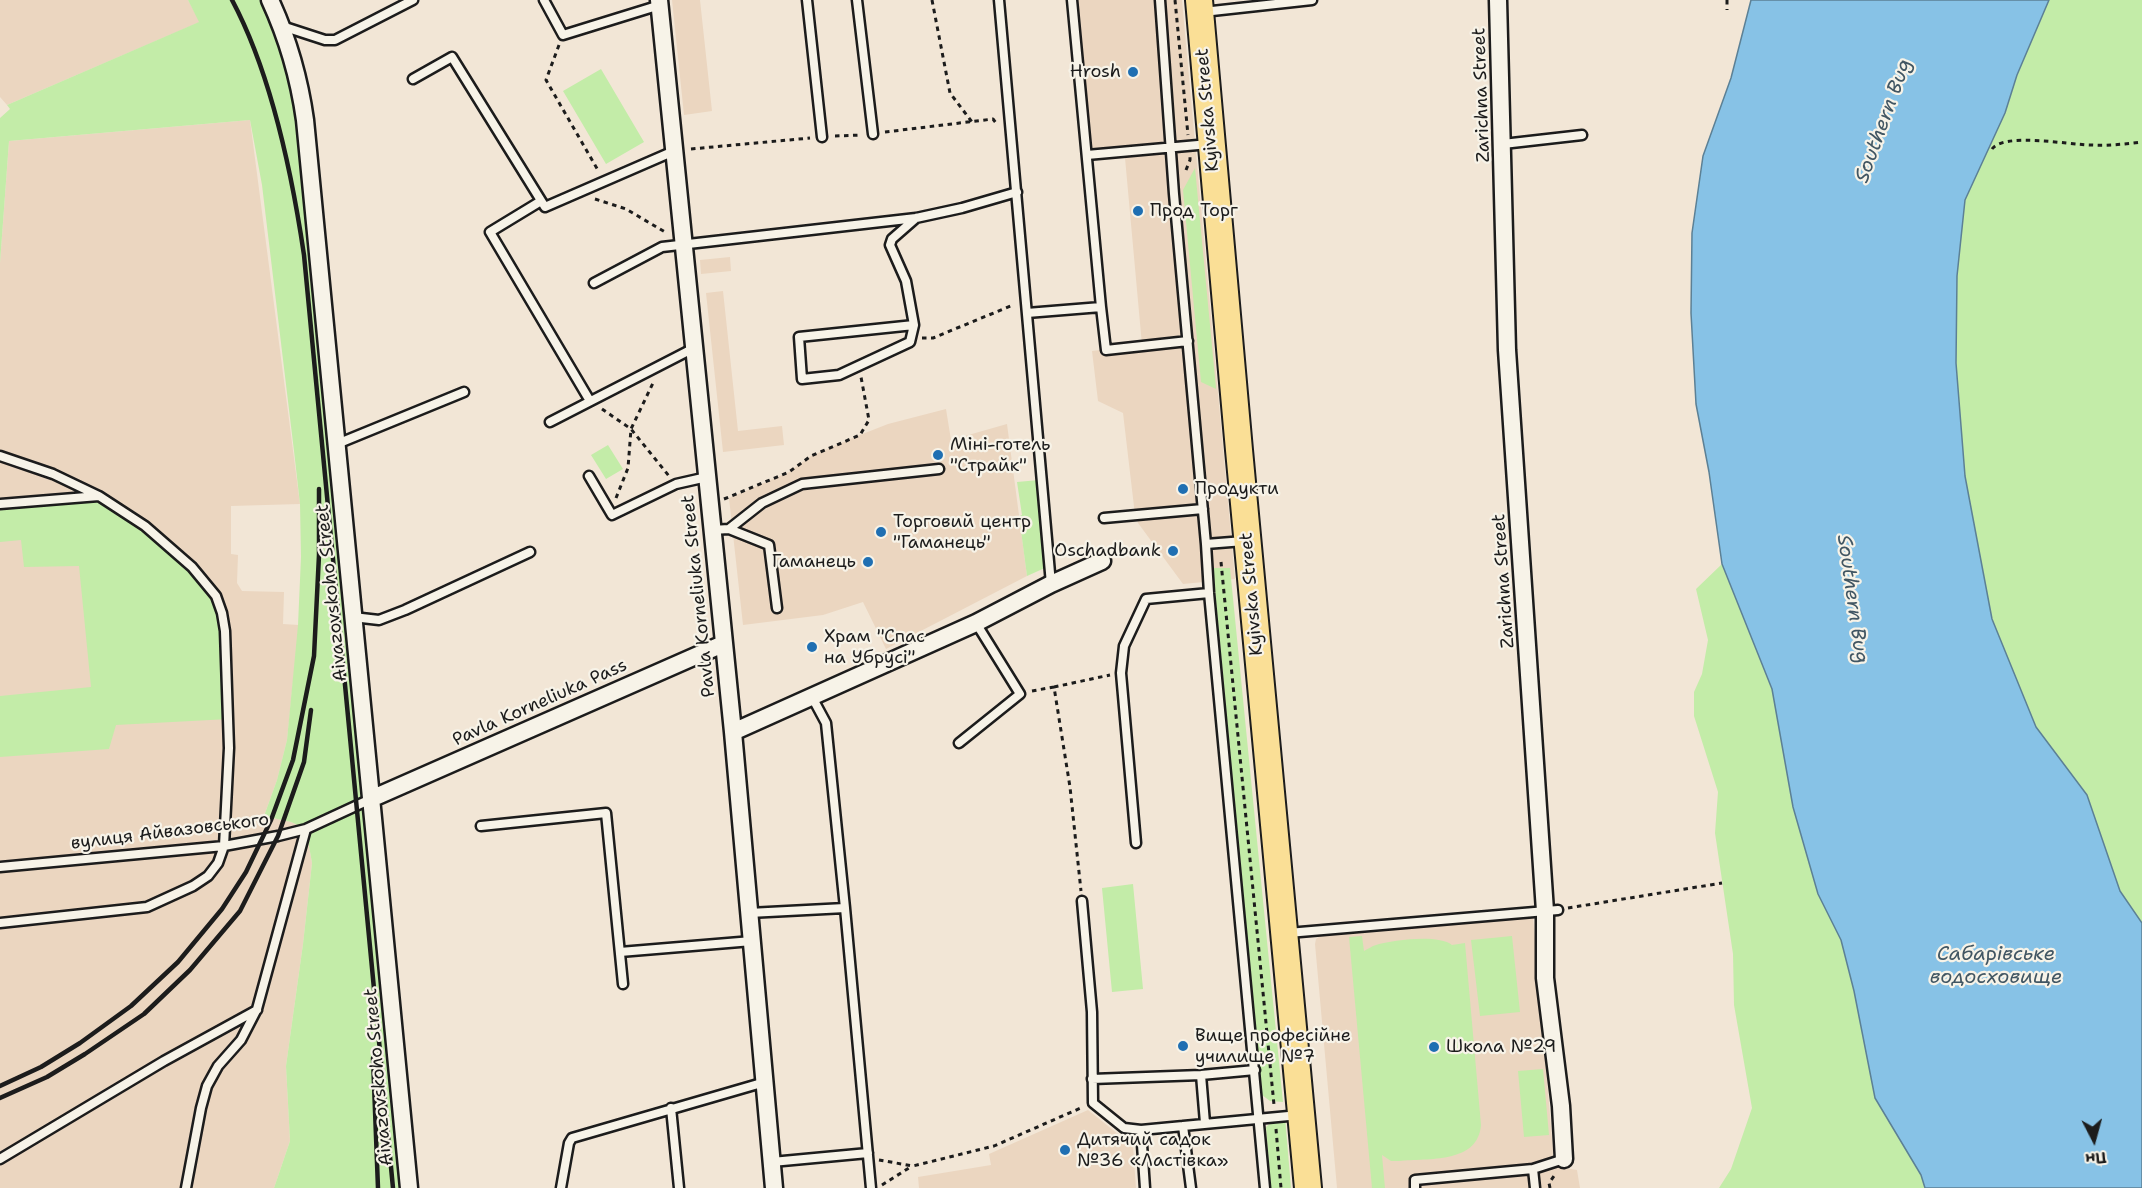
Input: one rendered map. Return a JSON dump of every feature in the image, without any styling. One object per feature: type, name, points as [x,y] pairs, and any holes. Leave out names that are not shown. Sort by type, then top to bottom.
[{"type":"main road","name":"Kyivska Street","points":[[1199,6],[1308,1188]]},
{"type":"street","name":"Aivazovskoho Street","points":[[270,0],[282,26],[295,65],[305,120],[352,617],[373,798],[409,1188]]},
{"type":"street","name":"Zarichna Street","points":[[1498,0],[1507,351],[1551,910],[1545,978],[1561,1106],[1564,1159]]},
{"type":"street","name":"Pavla Korneliuka Street","points":[[660,2],[733,732],[774,1188]]},
{"type":"street","points":[[733,732],[976,623],[1051,584],[1102,561]]},
{"type":"street","name":"Pavla Korneliuka Pass","points":[[373,798],[723,644]]},
{"type":"lane","points":[[282,26],[325,40],[335,40],[412,0]]},
{"type":"lane","points":[[544,0],[563,35],[660,2]]},
{"type":"lane","points":[[807,0],[822,137]]},
{"type":"lane","points":[[857,0],[873,134]]},
{"type":"lane","points":[[999,0],[1051,584]]},
{"type":"lane","points":[[1072,0],[1106,350],[1188,341]]},
{"type":"lane","points":[[1160,0],[1170,147],[1209,593],[1265,1188]]},
{"type":"lane","points":[[1199,6],[1312,0]]},
{"type":"lane","points":[[413,79],[452,57],[545,207],[674,151]]},
{"type":"lane","points":[[1503,144],[1582,135]]},
{"type":"lane","points":[[1087,155],[1211,143]]},
{"type":"lane","points":[[594,283],[662,247],[916,218],[1017,192]]},
{"type":"lane","points":[[541,201],[490,232],[590,401]]},
{"type":"lane","points":[[914,325],[799,336],[802,380],[839,375],[910,342],[914,325],[906,281],[890,245],[892,239],[916,218]]},
{"type":"lane","points":[[1027,313],[1101,307]]},
{"type":"lane","points":[[550,422],[694,348]]},
{"type":"lane","points":[[337,444],[464,392]]},
{"type":"lane","points":[[0,456],[52,474],[99,496],[145,526],[192,567],[216,596],[222,613],[225,631],[229,719],[229,774],[224,846],[218,863],[208,876],[193,886],[147,907],[0,923]]},
{"type":"lane","points":[[729,529],[762,503],[802,484],[939,469]]},
{"type":"lane","points":[[589,476],[612,515],[676,484],[707,477]]},
{"type":"lane","points":[[0,504],[99,496]]},
{"type":"lane","points":[[1104,518],[1203,509]]},
{"type":"lane","points":[[712,530],[729,529],[769,545],[777,608]]},
{"type":"lane","points":[[1206,544],[1247,541]]},
{"type":"lane","points":[[352,617],[379,620],[530,552]]},
{"type":"lane","points":[[1136,843],[1121,673],[1124,646],[1146,599],[1209,593]]},
{"type":"lane","points":[[959,743],[1020,694],[976,623]]},
{"type":"lane","points":[[812,697],[826,723],[871,1188]]},
{"type":"lane","name":"вулиця Айвазовського","points":[[0,867],[224,846],[306,829],[373,798]]},
{"type":"lane","points":[[481,826],[606,813],[623,984]]},
{"type":"lane","points":[[186,1188],[207,1086],[219,1066],[241,1040],[257,1009],[306,829]]},
{"type":"lane","points":[[1082,901],[1092,1012],[1093,1103],[1124,1128],[1141,1130],[1302,1114]]},
{"type":"lane","points":[[749,913],[845,908]]},
{"type":"lane","points":[[1285,933],[1551,910]]},
{"type":"lane","points":[[620,952],[752,941]]},
{"type":"lane","points":[[0,1159],[164,1061],[257,1009]]},
{"type":"lane","points":[[1092,1079],[1201,1075],[1255,1070]]},
{"type":"lane","points":[[1201,1075],[1205,1123]]},
{"type":"lane","points":[[561,1188],[569,1143],[572,1138],[765,1082]]},
{"type":"lane","points":[[671,1108],[679,1188]]},
{"type":"lane","points":[[1183,1126],[1191,1188]]},
{"type":"lane","points":[[1141,1130],[1145,1188]]},
{"type":"lane","points":[[772,1162],[868,1155]]},
{"type":"lane","points":[[1415,1188],[1414,1180],[1533,1169],[1564,1159]]},
{"type":"lane","points":[[1533,1169],[1534,1188]]},
{"type":"path","points":[[932,0],[950,93],[972,122]]},
{"type":"path","points":[[1727,0],[1727,10]]},
{"type":"path","points":[[563,35],[546,80],[604,181]]},
{"type":"path","points":[[674,151],[873,134],[993,119],[1012,138]]},
{"type":"path","points":[[1992,149],[1995,145],[2013,140],[2094,145],[2142,142]]},
{"type":"path","points":[[576,194],[626,209],[684,243]]},
{"type":"path","points":[[911,337],[933,338],[1013,305],[1026,303]]},
{"type":"path","points":[[609,510],[628,468],[631,429],[661,365]]},
{"type":"path","points":[[709,502],[729,498],[789,472],[811,456],[860,435],[869,420],[859,366]]},
{"type":"path","points":[[590,401],[631,429],[676,484]]},
{"type":"path","points":[[1206,544],[1221,562],[1281,1188]]},
{"type":"path","points":[[1020,694],[1121,673]]},
{"type":"path","points":[[1054,687],[1070,787],[1082,901]]},
{"type":"path","points":[[1551,910],[1722,883]]},
{"type":"path","points":[[878,1188],[912,1166],[994,1146],[1093,1103]]},
{"type":"path","points":[[868,1155],[912,1166]]},
{"type":"shaded area","points":[[0,0],[188,0],[200,22],[7,105],[0,97]]},
{"type":"shaded area","points":[[672,0],[700,0],[712,111],[684,115]]},
{"type":"shaded area","points":[[1072,0],[1182,0],[1235,579],[1183,584],[1138,523],[1135,515],[1123,413],[1098,401],[1092,351],[1142,345],[1124,147],[1086,150]]},
{"type":"shaded area","points":[[250,120],[300,504],[231,506],[231,554],[238,555],[237,583],[242,591],[284,592],[283,624],[299,625],[287,740],[277,780],[264,816],[291,822],[306,829],[312,863],[286,1066],[290,1141],[274,1188],[0,1188],[0,263],[9,141]]},
{"type":"shaded area","points":[[730,257],[731,271],[701,274],[700,260]]},
{"type":"shaded area","points":[[723,291],[738,431],[782,426],[784,445],[723,452],[706,293]]},
{"type":"shaded area","points":[[946,409],[951,440],[1007,424],[1027,576],[886,649],[863,602],[823,615],[743,625],[729,498],[789,472],[811,456],[860,435],[888,424]]},
{"type":"shaded area","name":"Школа №29","points":[[1533,917],[1553,1150],[1552,1166],[1577,1170],[1580,1188],[1337,1188],[1316,939],[1329,934]]},
{"type":"shaded area","name":"Дитячий садок №36 «Ластівка»","points":[[1088,1110],[1133,1146],[1136,1188],[919,1188],[918,1177],[991,1165],[989,1154]]},
{"type":"green space","points":[[188,0],[270,0],[295,65],[409,1188],[274,1188],[290,1141],[286,1066],[312,863],[306,829],[291,822],[264,816],[277,780],[287,740],[298,625],[301,557],[300,504],[262,185],[250,120],[9,141],[0,263],[0,118],[10,109],[7,105],[199,22]]},
{"type":"green space","points":[[2049,0],[2142,0],[2142,923],[2120,891],[2087,795],[2036,727],[1992,619],[1965,476],[1956,363],[1957,276],[1965,200],[2005,113],[2017,75]]},
{"type":"green space","points":[[601,69],[644,142],[606,164],[563,91]]},
{"type":"green space","points":[[1195,168],[1216,389],[1201,382],[1183,190]]},
{"type":"green space","points":[[608,445],[623,469],[606,479],[591,455]]},
{"type":"green space","points":[[1039,480],[1047,567],[1027,576],[1017,482]]},
{"type":"green space","points":[[99,496],[192,567],[222,613],[229,719],[116,725],[109,749],[0,757],[0,696],[91,687],[79,566],[24,567],[21,540],[0,542],[0,504]]},
{"type":"green space","points":[[1722,564],[1772,689],[1793,807],[1818,894],[1841,940],[1854,991],[1875,1098],[1921,1175],[1925,1188],[1719,1188],[1731,1169],[1752,1108],[1734,1005],[1733,954],[1715,833],[1718,792],[1694,716],[1694,692],[1702,674],[1708,640],[1696,589]]},
{"type":"green space","points":[[1213,568],[1230,568],[1283,1102],[1270,1101],[1262,1095]]},
{"type":"green space","points":[[1133,884],[1143,989],[1112,992],[1102,888]]},
{"type":"green space","points":[[1362,936],[1364,951],[1375,945],[1415,939],[1437,940],[1452,945],[1465,943],[1481,1125],[1478,1138],[1471,1147],[1461,1153],[1437,1159],[1391,1161],[1382,1155],[1385,1188],[1372,1188],[1349,937]]},
{"type":"green space","points":[[1512,936],[1520,1012],[1480,1016],[1471,940]]},
{"type":"green space","points":[[1543,1069],[1549,1135],[1524,1137],[1518,1071]]},
{"type":"green space","points":[[1285,1117],[1291,1188],[1271,1188],[1266,1127],[1275,1119]]},
{"type":"water","name":"Сабарівське водосховище","points":[[1751,0],[2049,0],[2017,75],[2005,113],[1965,200],[1957,276],[1956,363],[1965,476],[1992,619],[2036,727],[2087,795],[2120,891],[2142,923],[2142,1188],[1925,1188],[1921,1175],[1875,1098],[1854,991],[1841,940],[1818,894],[1793,807],[1772,689],[1722,564],[1709,472],[1696,404],[1691,313],[1692,233],[1703,156],[1731,78]]},
{"type":"railway","points":[[232,0],[246,29],[269,91],[286,158],[304,255],[393,1188]]},
{"type":"railway","points":[[0,1086],[41,1067],[80,1043],[131,1006],[178,962],[222,909],[246,872],[271,820],[293,760],[314,656],[319,555],[319,489]]},
{"type":"railway","points":[[0,1098],[47,1077],[144,1014],[190,970],[240,911],[278,836],[304,762],[311,710]]},
{"type":"railway","points":[[373,1058],[378,1188]]},
{"type":"place","name":"Hrosh","points":[[1133,72]]},
{"type":"place","name":"Прод Торг","points":[[1138,211]]},
{"type":"place","name":"Міні-готель \"Страйк\"","points":[[938,455]]},
{"type":"place","name":"Продукти","points":[[1183,489]]},
{"type":"place","name":"Торговий центр \"Гаманець\"","points":[[881,532]]},
{"type":"place","name":"Oschadbank","points":[[1173,551]]},
{"type":"place","name":"Гаманець","points":[[868,562]]},
{"type":"place","name":"Храм \"Спас на Убрусі\"","points":[[812,647]]},
{"type":"place","name":"Вище професійне училище №7","points":[[1183,1046]]},
{"type":"place","name":"Школа №29","points":[[1434,1047]]},
{"type":"place","name":"Дитячий садок №36 «Ластівка»","points":[[1065,1150]]},
{"type":"water label","name":"Southern Bug","points":[[1884,121]]},
{"type":"water label","name":"Southern Bug","points":[[1852,599]]}]
